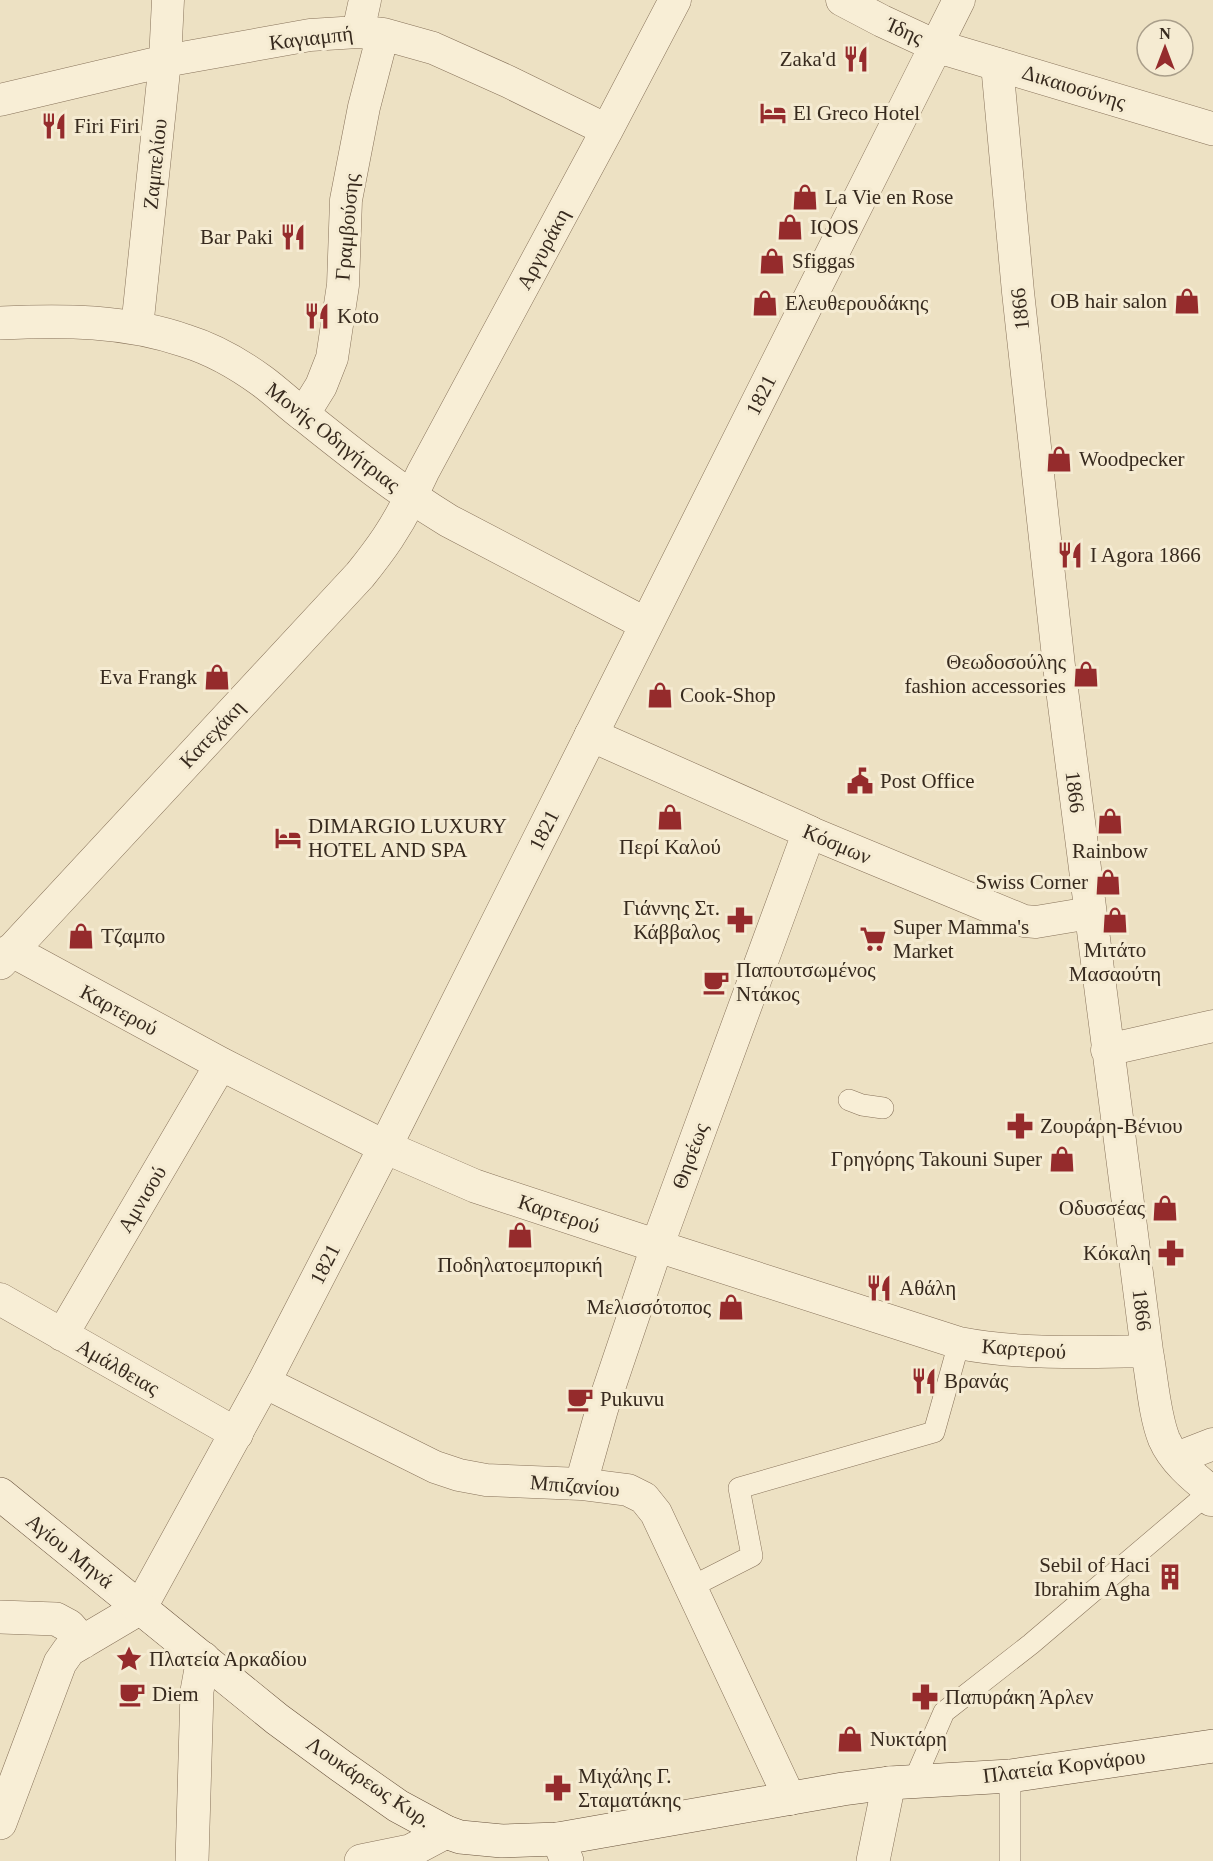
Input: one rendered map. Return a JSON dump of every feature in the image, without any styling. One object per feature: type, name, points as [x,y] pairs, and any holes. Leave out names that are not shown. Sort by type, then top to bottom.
[{"type":"street","name":"Ζαμπελίου","points":[[137,328],[165,61],[168,0]]},
{"type":"street","name":"Γραμβούσης","points":[[303,415],[321,386],[332,358],[343,285],[346,200],[364,106],[370,33],[365,0]]},
{"type":"street","name":"Αργυράκη","points":[[411,497],[675,0]]},
{"type":"street","name":"Ίδης","points":[[842,0],[936,46]]},
{"type":"street","points":[[936,46],[959,0]]},
{"type":"street","name":"Καγιαμπή","points":[[0,100],[165,61],[310,35],[370,33],[433,48],[607,130]]},
{"type":"street","name":"Δικαιοσύνης","points":[[936,46],[1213,129]]},
{"type":"street","name":"1821","points":[[140,1608],[237,1434],[385,1147],[936,46]]},
{"type":"street","name":"1866","points":[[997,64],[1022,327],[1059,666],[1147,1351],[1164,1440],[1190,1475],[1212,1494]]},
{"type":"street","name":"Μονής Οδηγήτριας","points":[[0,323],[69,322],[137,328],[187,341],[262,381],[411,497],[449,521],[646,624]]},
{"type":"street","name":"Κατεχάκη","points":[[5,956],[360,575],[393,531],[411,497]]},
{"type":"street","name":"Κόσμων","points":[[591,735],[809,832],[1024,921],[1036,922],[1090,913]]},
{"type":"street","name":"Θησέως","points":[[581,1484],[602,1409],[657,1246],[733,1064],[809,832]]},
{"type":"street","name":"Καρτερού","points":[[5,956],[385,1147],[475,1186],[959,1343],[1008,1351],[1048,1353],[1147,1351]]},
{"type":"street","points":[[1107,1050],[1213,1026]]},
{"type":"street","name":"Αμνισού","points":[[62,1335],[221,1064]]},
{"type":"street","name":"Αμάλθειας","points":[[0,1299],[237,1434]]},
{"type":"street","name":"Μπιζανίου","points":[[264,1382],[435,1467],[459,1475],[486,1480],[581,1484],[628,1490],[644,1498],[656,1513],[790,1799]]},
{"type":"street","points":[[1177,1458],[1213,1444]]},
{"type":"street","name":"Αγίου Μηνά","points":[[0,1494],[140,1608]]},
{"type":"street","points":[[0,1823],[60,1663],[69,1650],[140,1608]]},
{"type":"street","name":"Λουκάρεως Κυρ.","points":[[140,1608],[277,1719],[398,1806],[446,1832],[473,1839],[502,1840],[563,1850],[790,1799],[901,1782]]},
{"type":"street","points":[[0,1617],[56,1619],[69,1626],[83,1642]]},
{"type":"street","points":[[192,1861],[197,1691],[203,1658]]},
{"type":"street","name":"Πλατεία Κορνάρου","points":[[901,1782],[1010,1776],[1213,1746]]},
{"type":"street","points":[[873,1861],[901,1782]]},
{"type":"street","points":[[361,1861],[410,1851],[446,1832]]},
{"type":"lane","points":[[849,1100],[862,1105],[883,1108]]},
{"type":"lane","points":[[691,1587],[752,1556],[739,1488],[934,1432],[959,1343]]},
{"type":"lane","points":[[901,1782],[944,1712],[1031,1644],[1212,1494]]},
{"type":"lane","points":[[1010,1776],[1010,1861]]},
{"type":"place","name":"Zaka'd","points":[[856,59]]},
{"type":"place","name":"El Greco Hotel","points":[[773,113]]},
{"type":"place","name":"Firi Firi","points":[[54,126]]},
{"type":"place","name":"La Vie en Rose","points":[[805,197]]},
{"type":"place","name":"IQOS","points":[[790,227]]},
{"type":"place","name":"Bar Paki","points":[[293,237]]},
{"type":"place","name":"Sfiggas","points":[[772,261]]},
{"type":"place","name":"OB hair salon","points":[[1187,301]]},
{"type":"place","name":"Ελευθερουδάκης","points":[[765,303]]},
{"type":"place","name":"Koto","points":[[317,316]]},
{"type":"place","name":"Woodpecker","points":[[1059,459]]},
{"type":"place","name":"I Agora 1866","points":[[1070,555]]},
{"type":"place","name":"Θεωδοσούλης fashion accessories","points":[[1086,674]]},
{"type":"place","name":"Eva Frangk","points":[[217,677]]},
{"type":"place","name":"Cook-Shop","points":[[660,695]]},
{"type":"place","name":"Post Office","points":[[860,781]]},
{"type":"place","name":"Περί Καλού","points":[[670,817]]},
{"type":"place","name":"Rainbow","points":[[1110,821]]},
{"type":"place","name":"DIMARGIO LUXURY HOTEL AND SPA","points":[[288,838]]},
{"type":"place","name":"Swiss Corner","points":[[1108,882]]},
{"type":"place","name":"Γιάννης Στ. Κάββαλος","points":[[740,920]]},
{"type":"place","name":"Μιτάτο Μασαούτη","points":[[1115,920]]},
{"type":"place","name":"Τζαμπο","points":[[81,936]]},
{"type":"place","name":"Super Mamma's Market","points":[[873,939]]},
{"type":"place","name":"Παπουτσωμένος Ντάκος","points":[[716,982]]},
{"type":"place","name":"Ζουράρη-Βένιου","points":[[1020,1126]]},
{"type":"place","name":"Γρηγόρης Takouni Super","points":[[1062,1159]]},
{"type":"place","name":"Οδυσσέας","points":[[1165,1208]]},
{"type":"place","name":"Ποδηλατοεμπορική","points":[[520,1235]]},
{"type":"place","name":"Κόκαλη","points":[[1171,1253]]},
{"type":"place","name":"Αθάλη","points":[[879,1288]]},
{"type":"place","name":"Μελισσότοπος","points":[[731,1307]]},
{"type":"place","name":"Βρανάς","points":[[924,1381]]},
{"type":"place","name":"Pukuvu","points":[[580,1399]]},
{"type":"place","name":"Sebil of Haci Ibrahim Agha","points":[[1170,1577]]},
{"type":"place","name":"Πλατεία Αρκαδίου","points":[[129,1659]]},
{"type":"place","name":"Diem","points":[[132,1694]]},
{"type":"place","name":"Παπυράκη Άρλεν","points":[[925,1697]]},
{"type":"place","name":"Νυκτάρη","points":[[850,1739]]},
{"type":"place","name":"Μιχάλης Γ. Σταματάκης","points":[[558,1788]]}]
